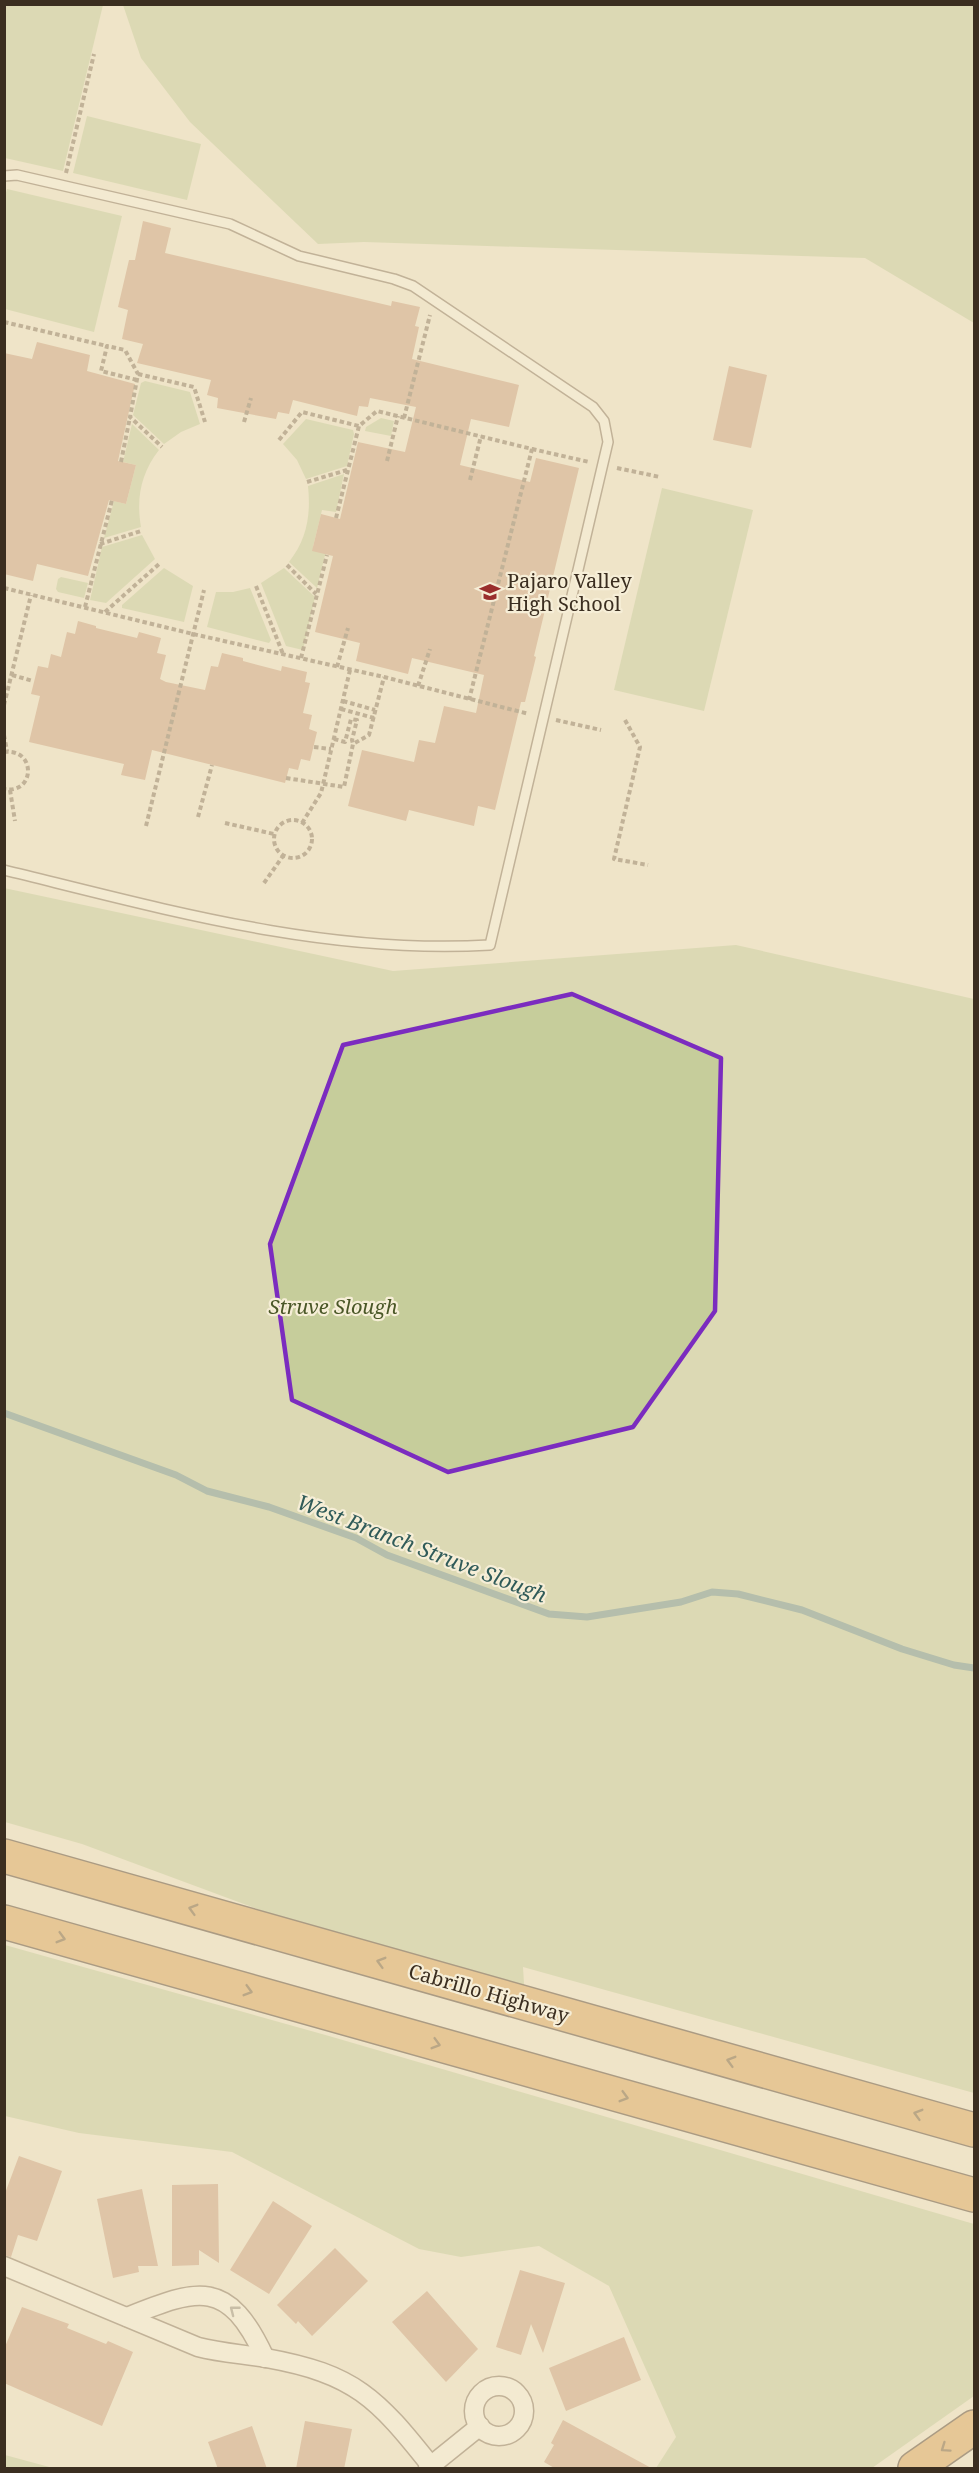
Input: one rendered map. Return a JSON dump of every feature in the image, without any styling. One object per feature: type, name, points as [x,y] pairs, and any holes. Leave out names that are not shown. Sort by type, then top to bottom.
[{"type":"highway","name":"Cabrillo Highway","points":[[4,1856],[975,2130]]},
{"type":"highway","points":[[4,1922],[975,2195]]},
{"type":"highway","points":[[915,2469],[975,2427]]},
{"type":"street","points":[[4,2266],[53,2284],[198,2347],[317,2369],[354,2386],[385,2411],[429,2467],[480,2426]]},
{"type":"street","points":[[127,2317],[184,2296],[210,2297],[238,2312],[253,2332],[265,2358]]},
{"type":"lane","points":[[4,176],[17,175],[230,224],[299,256],[394,279],[413,286],[599,413],[608,435],[603,465],[490,945],[404,946],[292,936],[4,870]]},
{"type":"path","points":[[63,185],[94,54]]},
{"type":"path","points":[[404,418],[434,300]]},
{"type":"path","points":[[4,322],[125,350],[138,374],[121,462]]},
{"type":"path","points":[[107,346],[101,371],[136,380]]},
{"type":"path","points":[[138,374],[194,387],[205,422]]},
{"type":"path","points":[[244,422],[251,398]]},
{"type":"path","points":[[336,518],[358,426],[377,411],[615,468]]},
{"type":"path","points":[[279,440],[302,412],[358,426]]},
{"type":"path","points":[[387,461],[398,416]]},
{"type":"path","points":[[130,417],[162,447]]},
{"type":"path","points":[[470,480],[481,436]]},
{"type":"path","points":[[469,700],[532,449]]},
{"type":"path","points":[[623,469],[660,477]]},
{"type":"path","points":[[307,482],[348,470]]},
{"type":"path","points":[[85,607],[112,500]]},
{"type":"path","points":[[100,544],[141,531]]},
{"type":"path","points":[[301,658],[327,555]]},
{"type":"path","points":[[104,612],[159,564]]},
{"type":"path","points":[[286,565],[316,594]]},
{"type":"path","points":[[256,586],[283,654]]},
{"type":"path","points":[[4,588],[384,677],[531,715]]},
{"type":"path","points":[[146,826],[204,590]]},
{"type":"path","points":[[4,705],[31,595]]},
{"type":"path","points":[[337,667],[348,628]]},
{"type":"path","points":[[418,686],[430,649]]},
{"type":"path","points":[[302,823],[321,793],[350,670]]},
{"type":"path","points":[[12,675],[33,681]]},
{"type":"path","points":[[353,744],[369,735],[384,677]]},
{"type":"path","points":[[342,701],[375,710]]},
{"type":"path","points":[[341,709],[374,717]]},
{"type":"path","points":[[286,778],[344,787],[357,720],[351,718],[345,742],[333,739]]},
{"type":"path","points":[[626,720],[640,747],[614,859],[648,865]]},
{"type":"path","points":[[565,722],[601,730]]},
{"type":"path","points":[[4,735],[6,752],[20,754],[29,770],[21,786],[7,790],[15,821]]},
{"type":"path","points":[[314,747],[331,750]]},
{"type":"path","points":[[198,817],[212,765]]},
{"type":"path","points":[[293,819],[309,829],[312,835],[310,848],[306,853],[295,858],[283,856],[275,846],[274,834],[276,828],[287,820],[293,819]]},
{"type":"path","points":[[225,823],[274,834]]},
{"type":"path","points":[[264,884],[283,856]]},
{"type":"highlighted area","points":[[572,994],[721,1058],[715,1311],[633,1427],[448,1472],[292,1400],[270,1244],[343,1045]]},
{"type":"green space","points":[[4,5],[103,5],[63,171],[5,158]]},
{"type":"green space","points":[[123,5],[974,5],[974,323],[865,258],[364,242],[318,244],[190,122],[141,58]]},
{"type":"green space","points":[[87,116],[201,144],[187,200],[73,173]]},
{"type":"green space","points":[[7,189],[122,216],[94,332],[5,309],[4,199]]},
{"type":"green space","points":[[145,381],[190,392],[200,424],[181,432],[164,444],[133,415],[141,383]]},
{"type":"green space","points":[[381,418],[394,421],[391,436],[365,431],[366,427]]},
{"type":"green space","points":[[306,419],[353,430],[347,466],[306,479],[297,460],[283,444]]},
{"type":"green space","points":[[132,424],[159,450],[141,486],[139,506],[141,527],[104,538],[114,501],[126,504],[136,465],[123,462]]},
{"type":"green space","points":[[344,474],[336,512],[322,510],[313,547],[326,551],[317,588],[289,562],[304,535],[309,507],[308,486]]},
{"type":"green space","points":[[662,488],[753,510],[704,711],[614,690]]},
{"type":"green space","points":[[142,535],[155,559],[106,603],[90,600],[102,547]]},
{"type":"green space","points":[[164,568],[193,586],[184,622],[122,608],[122,605]]},
{"type":"green space","points":[[284,568],[315,597],[303,650],[286,646],[261,583]]},
{"type":"green space","points":[[61,577],[88,583],[84,598],[58,592],[56,589],[58,579]]},
{"type":"green space","points":[[250,588],[271,640],[269,643],[207,627],[216,592],[233,592]]},
{"type":"green space","name":"Struve Slough","points":[[4,888],[393,971],[736,945],[974,999],[974,2093],[523,1967],[525,2000],[390,1958],[82,1844],[5,1822]]},
{"type":"green space","points":[[5,1945],[329,2036],[974,2224],[974,2396],[872,2468],[656,2468],[676,2437],[609,2286],[539,2246],[461,2257],[419,2249],[232,2152],[79,2133],[5,2116]]},
{"type":"green space","points":[[5,2455],[53,2468],[5,2468]]},
{"type":"building","points":[[143,221],[171,228],[165,253],[391,306],[392,301],[420,307],[415,326],[419,327],[412,359],[519,385],[509,427],[471,419],[460,465],[530,482],[536,458],[579,468],[525,702],[521,702],[495,810],[478,806],[474,826],[409,810],[406,821],[348,806],[362,750],[414,762],[419,740],[435,743],[444,706],[476,713],[484,675],[412,658],[408,674],[356,661],[360,643],[315,632],[333,556],[312,551],[321,514],[340,519],[358,442],[405,452],[416,407],[370,398],[368,407],[359,406],[357,416],[293,400],[289,414],[278,412],[276,419],[217,408],[218,398],[207,395],[211,380],[137,363],[143,344],[122,339],[128,310],[118,307],[129,260],[135,260]]},
{"type":"building","points":[[37,342],[90,355],[87,371],[135,384],[118,461],[136,465],[126,504],[109,500],[88,576],[37,564],[33,581],[4,574],[4,353],[32,359]]},
{"type":"building","points":[[729,366],[767,375],[751,448],[713,440]]},
{"type":"building","points":[[78,621],[137,638],[139,632],[161,638],[157,653],[166,655],[160,679],[166,682],[205,690],[211,666],[218,667],[222,653],[281,671],[282,666],[307,672],[305,682],[310,683],[303,713],[312,715],[309,729],[317,732],[310,761],[301,759],[298,770],[289,768],[285,783],[152,750],[145,780],[121,775],[124,764],[29,742],[40,696],[31,694],[38,666],[48,668],[51,654],[61,657],[67,632],[75,634]]},
{"type":"building","points":[[19,2156],[62,2171],[37,2241],[18,2235],[11,2257],[4,2255],[4,2196]]},
{"type":"building","points":[[218,2184],[219,2263],[199,2250],[199,2265],[172,2266],[172,2185]]},
{"type":"building","points":[[142,2189],[158,2266],[138,2266],[139,2272],[113,2278],[97,2199]]},
{"type":"building","points":[[273,2201],[312,2226],[269,2294],[230,2270]]},
{"type":"building","points":[[335,2248],[368,2281],[312,2336],[298,2321],[296,2324],[277,2305]]},
{"type":"building","points":[[520,2270],[565,2283],[543,2353],[531,2324],[521,2355],[496,2347]]},
{"type":"building","points":[[427,2291],[478,2349],[446,2382],[392,2322]]},
{"type":"building","points":[[22,2307],[69,2324],[67,2328],[106,2344],[108,2341],[133,2352],[102,2426],[4,2383],[4,2349]]},
{"type":"building","points":[[624,2337],[641,2380],[566,2411],[549,2368]]},
{"type":"building","points":[[563,2420],[653,2469],[556,2469],[544,2462],[554,2445],[551,2443]]},
{"type":"building","points":[[305,2421],[352,2429],[344,2469],[296,2469]]},
{"type":"building","points":[[252,2426],[267,2469],[218,2469],[208,2442]]},
{"type":"waterway","name":"West Branch Struve Slough","points":[[4,1413],[176,1475],[207,1491],[269,1507],[356,1538],[387,1555],[549,1614],[587,1617],[681,1602],[712,1592],[738,1594],[802,1610],[902,1649],[954,1665],[974,1668]]},
{"type":"place","name":"Pajaro Valley High School","points":[[490,592]]}]
